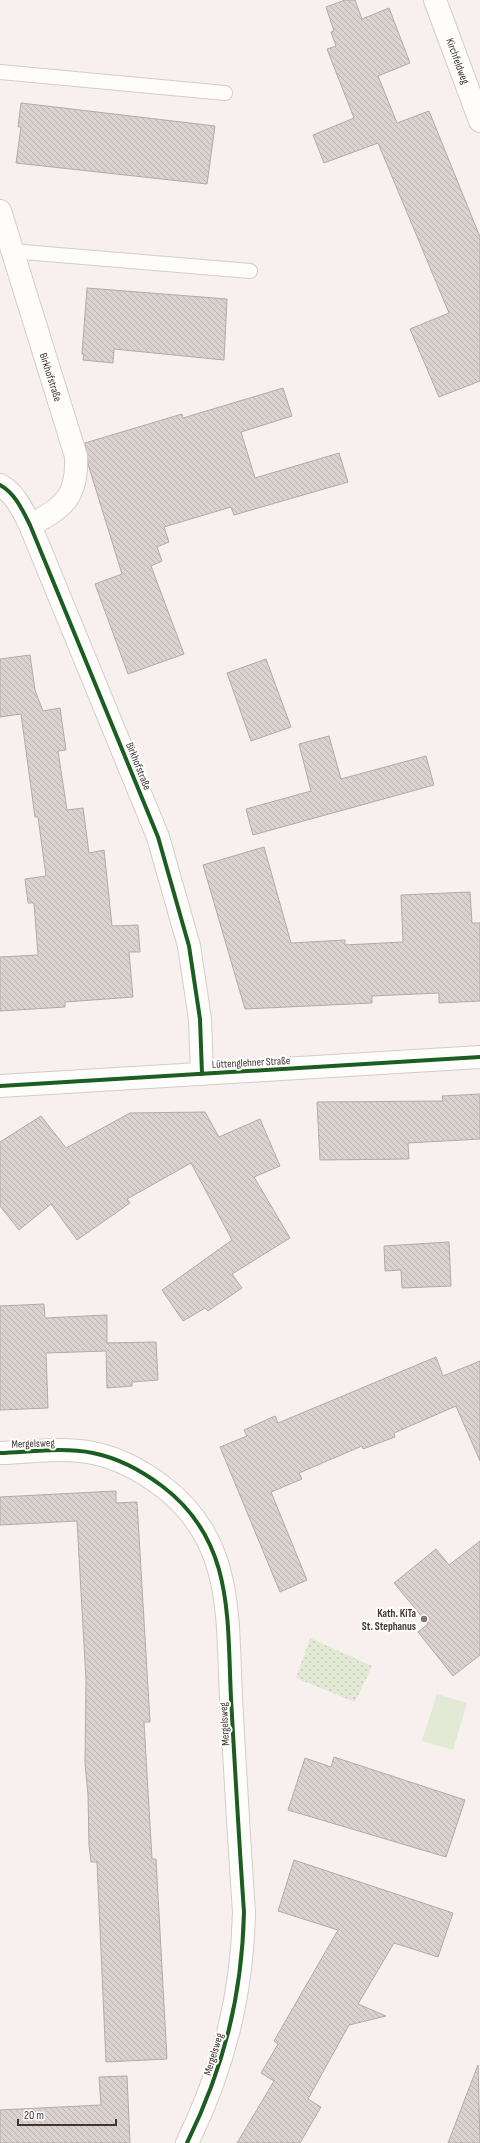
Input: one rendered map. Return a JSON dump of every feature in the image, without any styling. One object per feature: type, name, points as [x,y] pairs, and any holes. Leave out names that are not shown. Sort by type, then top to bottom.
[{"type":"street","name":"Kirchfeldweg","points":[[435,0],[480,121]]},
{"type":"street","name":"Birkhofstraße","points":[[0,211],[11,251],[76,456],[77,474],[73,489],[63,505],[50,515],[30,525]]},
{"type":"street","name":"Birkhofstraße","points":[[0,485],[6,488],[20,506],[30,525],[158,837],[189,946],[200,1019],[202,1074]]},
{"type":"street","name":"Lüttenglehner Straße","points":[[0,1086],[480,1057]]},
{"type":"street","name":"Mergelsweg","points":[[0,1453],[66,1451],[92,1453],[133,1467],[154,1480],[191,1511],[204,1531],[214,1552],[222,1580],[230,1657],[244,1912],[243,1948],[238,1991],[231,2026],[206,2105],[187,2143]]},
{"type":"lane","points":[[0,72],[225,93]]},
{"type":"lane","points":[[11,251],[250,271]]},
{"type":"green space","points":[[310,1638],[372,1666],[355,1702],[296,1678]]},
{"type":"green space","points":[[437,1694],[467,1703],[453,1750],[422,1741]]},
{"type":"building","points":[[345,0],[355,0],[362,19],[389,8],[410,63],[378,76],[397,123],[429,111],[480,237],[480,381],[439,397],[410,329],[449,313],[378,143],[324,163],[313,135],[354,118],[327,49],[336,46],[331,32],[334,31],[326,7]]},
{"type":"building","points":[[21,103],[215,126],[207,184],[16,163],[21,127],[18,127]]},
{"type":"building","points":[[87,288],[227,299],[224,360],[114,349],[113,363],[83,360],[84,354],[82,354]]},
{"type":"building","points":[[283,388],[292,416],[241,432],[255,478],[339,453],[348,482],[234,515],[231,507],[164,527],[169,542],[157,547],[162,561],[151,566],[184,654],[128,674],[95,584],[122,574],[88,464],[85,443],[182,414],[183,418]]},
{"type":"building","points":[[30,655],[35,690],[43,711],[60,708],[66,750],[58,751],[67,810],[83,808],[89,853],[104,850],[112,926],[138,925],[140,952],[129,952],[133,997],[65,1002],[65,1007],[0,1011],[0,957],[38,955],[34,903],[28,903],[25,879],[46,876],[38,817],[35,817],[21,714],[0,717],[0,659]]},
{"type":"building","points":[[266,659],[291,727],[251,741],[227,673]]},
{"type":"building","points":[[329,736],[341,779],[426,756],[434,785],[253,835],[246,809],[311,791],[299,744]]},
{"type":"building","points":[[264,847],[291,943],[345,940],[345,945],[403,942],[401,895],[470,892],[472,923],[480,923],[480,1001],[439,1003],[439,993],[372,996],[372,1003],[245,1009],[203,865]]},
{"type":"building","points":[[480,1094],[480,1139],[408,1143],[409,1159],[320,1160],[317,1102],[443,1101],[442,1096]]},
{"type":"building","points":[[205,1112],[219,1137],[260,1119],[280,1166],[254,1177],[290,1238],[232,1274],[242,1288],[208,1311],[205,1308],[183,1321],[162,1290],[232,1240],[191,1163],[127,1199],[130,1203],[77,1240],[51,1204],[19,1230],[0,1206],[0,1142],[41,1116],[66,1148],[130,1113]]},
{"type":"building","points":[[449,1242],[451,1286],[402,1288],[401,1270],[385,1271],[384,1246]]},
{"type":"building","points":[[44,1304],[45,1318],[107,1315],[107,1343],[156,1342],[158,1380],[132,1382],[132,1386],[107,1388],[106,1351],[46,1353],[48,1408],[0,1410],[0,1306]]},
{"type":"building","points":[[436,1357],[443,1376],[480,1361],[480,1461],[456,1406],[394,1433],[395,1437],[363,1449],[362,1446],[299,1473],[302,1479],[271,1492],[307,1580],[280,1592],[220,1447],[247,1436],[244,1430],[275,1416],[278,1423]]},
{"type":"building","points":[[116,1491],[116,1503],[137,1502],[150,1722],[144,1722],[152,1859],[156,1859],[167,2059],[106,2062],[97,1862],[91,1862],[89,1846],[88,1794],[85,1764],[86,1680],[77,1521],[0,1525],[0,1497]]},
{"type":"building","points":[[480,1541],[480,1655],[453,1676],[418,1632],[428,1624],[394,1583],[436,1549],[449,1565]]},
{"type":"building","points":[[334,1757],[465,1800],[446,1857],[288,1810],[305,1758],[331,1767]]},
{"type":"building","points":[[294,1860],[453,1913],[438,1957],[394,1943],[358,2004],[386,2016],[349,2025],[308,2099],[321,2107],[300,2143],[237,2143],[274,2081],[261,2073],[278,2044],[274,2041],[338,1930],[278,1911]]},
{"type":"building","points":[[478,2065],[480,2143],[448,2143]]},
{"type":"building","points":[[127,2076],[130,2143],[0,2143],[0,2110],[101,2105],[99,2077]]},
{"type":"cycle path","points":[[0,485],[14,497],[30,525],[158,837],[189,946],[200,1019],[202,1074]]},
{"type":"cycle path","points":[[0,1086],[480,1057]]},
{"type":"cycle path","points":[[0,1453],[46,1450],[82,1451],[112,1458],[138,1470],[162,1486],[185,1507],[203,1531],[214,1555],[222,1582],[229,1638],[231,1698],[244,1912],[239,1973],[229,2030],[211,2087],[187,2143]]},
{"type":"place","name":"Kath. KiTa St. Stephanus","points":[[424,1619]]}]
